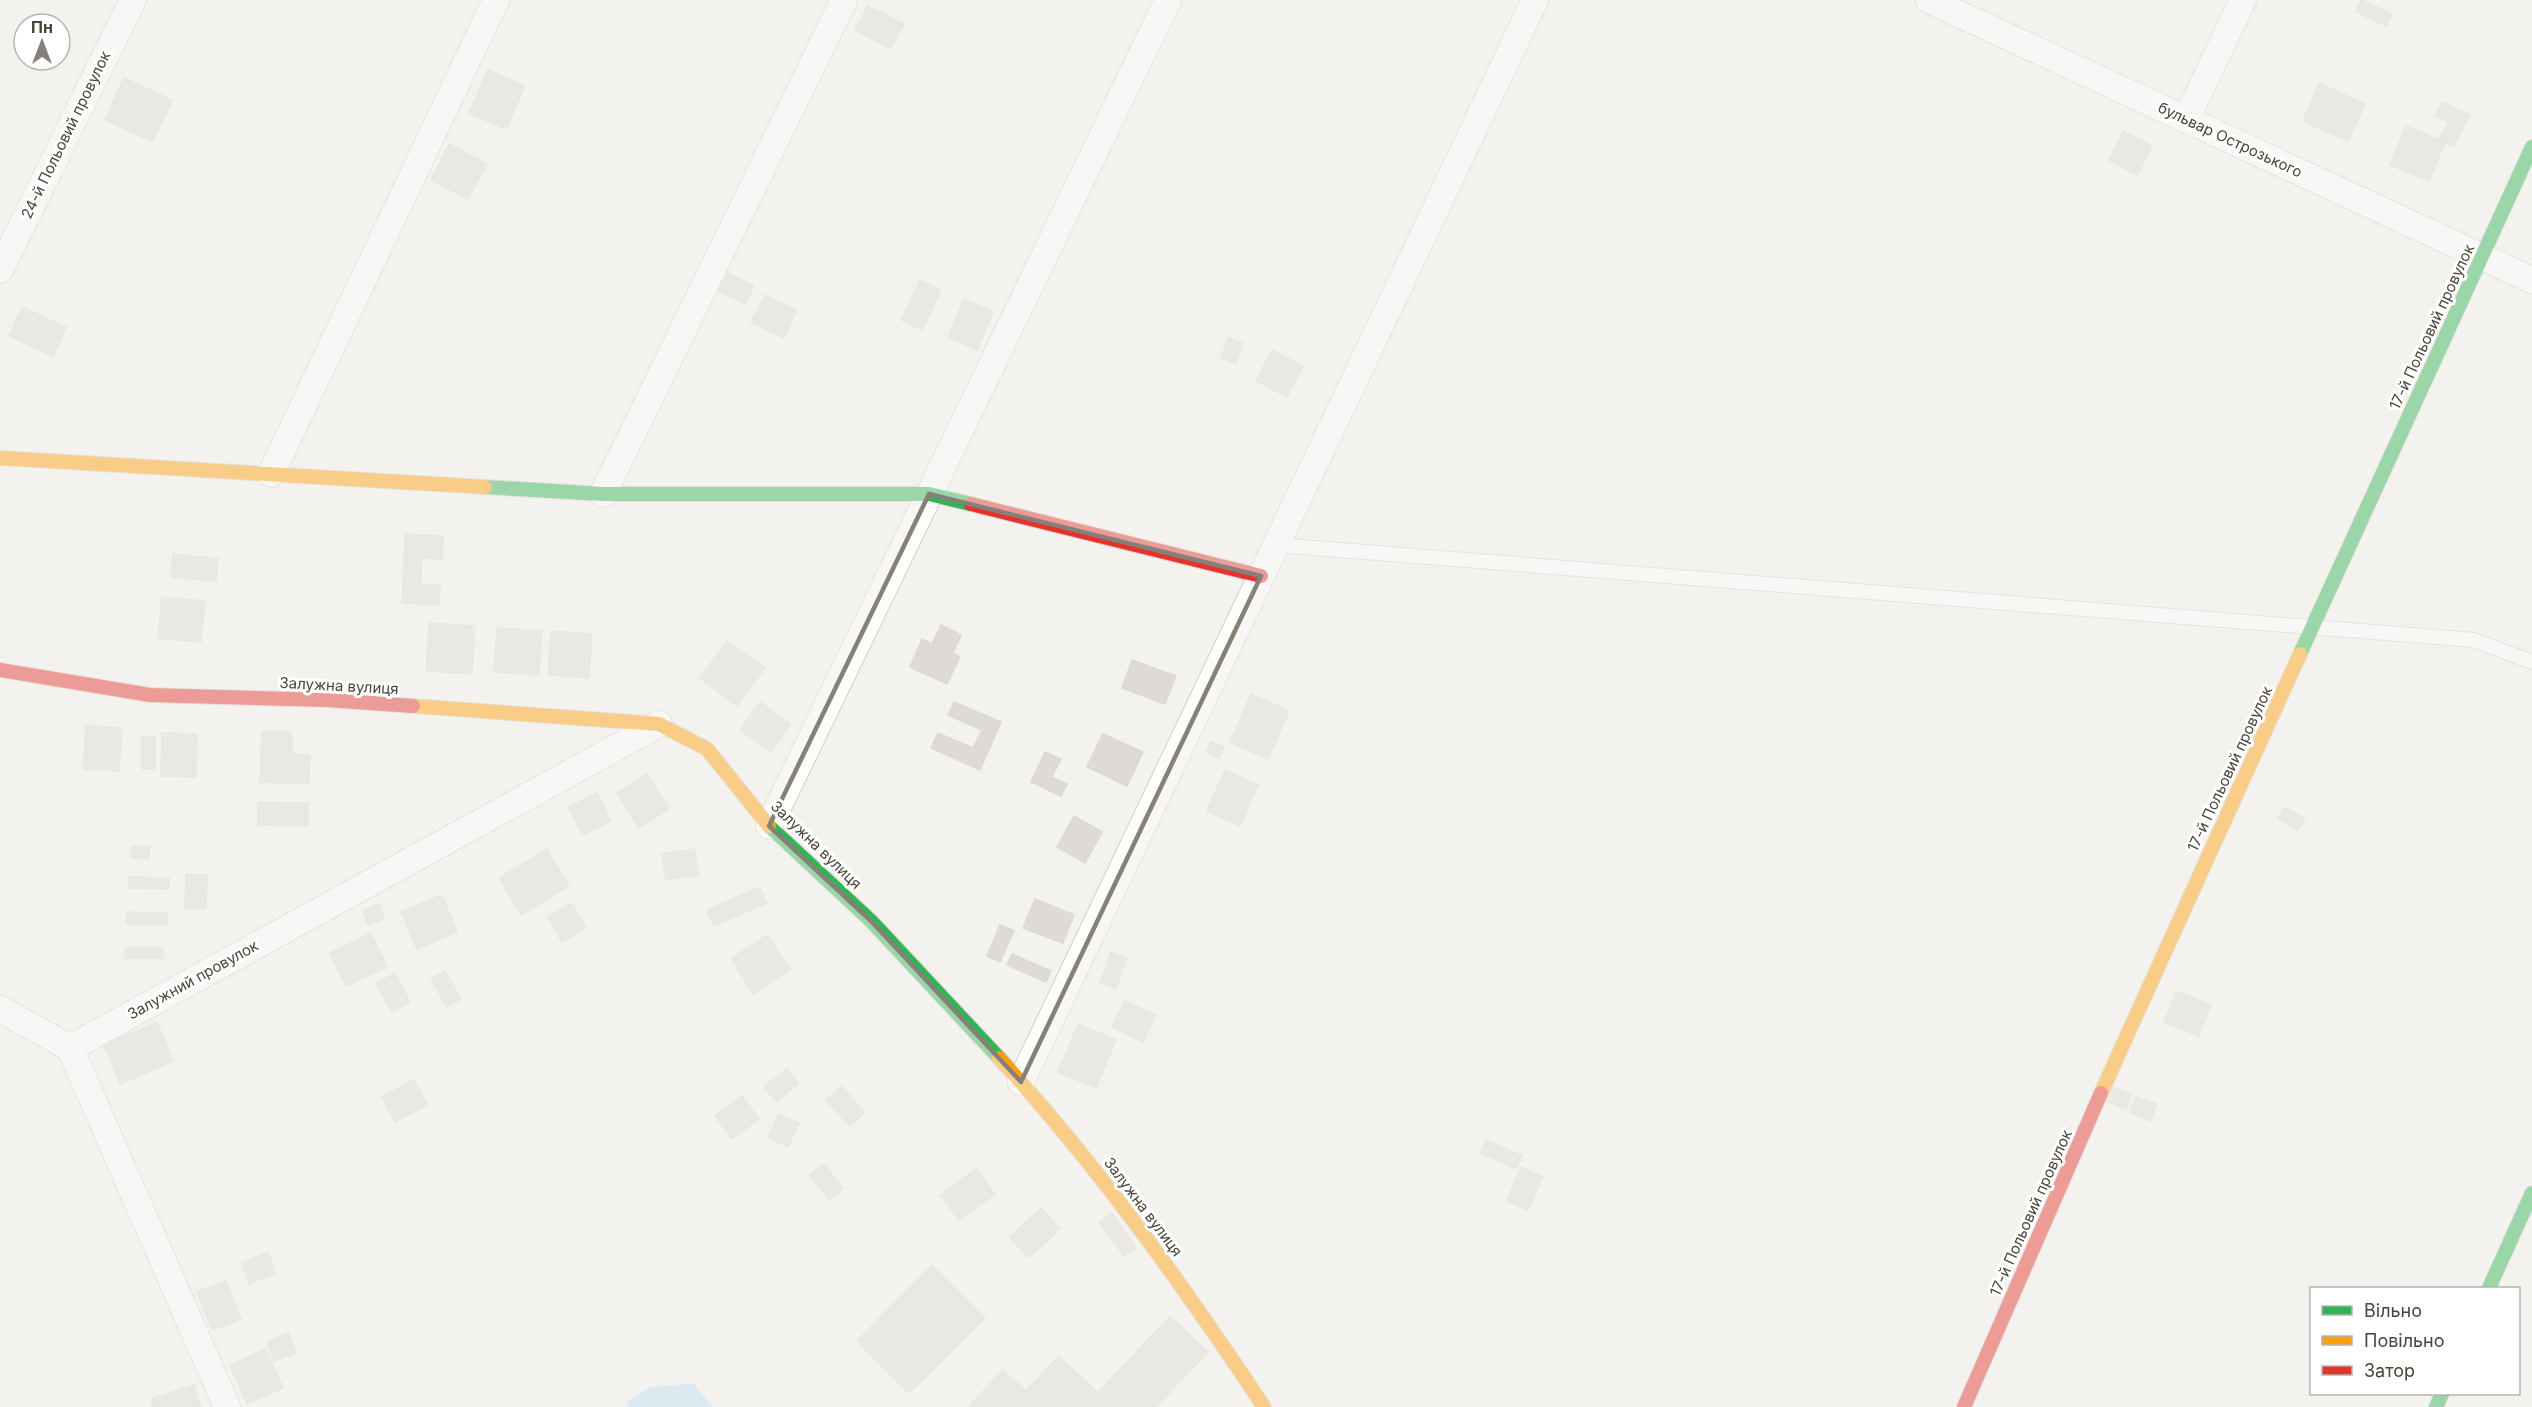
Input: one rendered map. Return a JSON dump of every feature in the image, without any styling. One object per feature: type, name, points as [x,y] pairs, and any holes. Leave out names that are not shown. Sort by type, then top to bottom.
[{"type":"street","name":"24-й Польовий провулок","points":[[0,270],[133,0]]},
{"type":"street","points":[[271,474],[496,0]]},
{"type":"street","points":[[603,494],[844,0]]},
{"type":"street","points":[[769,826],[1168,0]]},
{"type":"street","points":[[1021,1082],[1535,0]]},
{"type":"street","name":"бульвар Острозького","points":[[1929,0],[2532,280]]},
{"type":"street","points":[[2186,120],[2243,0]]},
{"type":"street","name":"17-й Польовий провулок","points":[[1964,1407],[2143,997],[2532,147]]},
{"type":"street","points":[[0,458],[603,494],[929,494],[1261,576]]},
{"type":"street","name":"Залужна вулиця","points":[[0,670],[150,695],[327,700],[659,724],[707,749],[769,826],[871,921],[1052,1115],[1193,1300],[1264,1407]]},
{"type":"street","name":"Залужний провулок","points":[[70,1048],[659,724]]},
{"type":"street","points":[[0,1009],[70,1048],[227,1407]]},
{"type":"street","points":[[2489,1287],[2532,1193]]},
{"type":"lane","points":[[1276,545],[2474,640],[2532,662]]},
{"type":"highlighted area","points":[[929,494],[1261,576],[1021,1082],[871,921],[769,826]]},
{"type":"water","points":[[693,1383],[713,1407],[627,1407],[628,1401],[651,1387]]},
{"type":"building","points":[[2361,0],[2392,14],[2387,26],[2356,12]]},
{"type":"building","points":[[868,6],[904,24],[891,49],[855,30]]},
{"type":"building","points":[[488,70],[525,86],[506,129],[469,113]]},
{"type":"building","points":[[124,78],[172,100],[153,142],[105,120]]},
{"type":"building","points":[[2319,83],[2365,104],[2348,141],[2303,121]]},
{"type":"building","points":[[2442,102],[2470,115],[2454,147],[2439,139],[2448,122],[2435,115]]},
{"type":"building","points":[[2406,126],[2445,142],[2429,181],[2390,165]]},
{"type":"building","points":[[2123,131],[2152,146],[2137,175],[2109,160]]},
{"type":"building","points":[[449,144],[487,164],[468,199],[431,180]]},
{"type":"building","points":[[722,270],[754,286],[745,304],[713,289]]},
{"type":"building","points":[[920,280],[941,290],[922,330],[901,320]]},
{"type":"building","points":[[765,295],[797,310],[784,338],[751,322]]},
{"type":"building","points":[[964,299],[993,312],[977,350],[948,337]]},
{"type":"building","points":[[22,307],[66,327],[53,356],[9,336]]},
{"type":"building","points":[[1228,338],[1243,343],[1236,363],[1221,358]]},
{"type":"building","points":[[1272,350],[1303,366],[1287,397],[1256,381]]},
{"type":"building","points":[[405,534],[443,536],[442,559],[422,558],[421,584],[440,585],[439,605],[402,603]]},
{"type":"building","points":[[173,554],[218,559],[216,581],[171,577]]},
{"type":"building","points":[[162,597],[205,601],[201,642],[158,638]]},
{"type":"building","points":[[429,623],[475,626],[472,674],[426,671]]},
{"type":"building","points":[[941,625],[961,635],[953,653],[960,657],[947,684],[910,667],[922,639],[932,644]]},
{"type":"building","points":[[497,628],[542,631],[539,675],[494,672]]},
{"type":"building","points":[[551,631],[592,634],[589,678],[548,675]]},
{"type":"building","points":[[727,641],[765,668],[737,706],[700,678]]},
{"type":"building","points":[[1132,660],[1176,676],[1165,704],[1122,688]]},
{"type":"building","points":[[1251,694],[1289,711],[1268,759],[1230,742]]},
{"type":"building","points":[[760,702],[791,725],[771,752],[740,730]]},
{"type":"building","points":[[954,702],[1001,722],[980,770],[931,748],[938,733],[973,748],[982,730],[948,715]]},
{"type":"building","points":[[86,725],[122,728],[119,771],[83,769]]},
{"type":"building","points":[[262,731],[292,732],[292,754],[310,755],[309,784],[260,782]]},
{"type":"building","points":[[162,733],[197,734],[196,777],[161,776]]},
{"type":"building","points":[[1103,734],[1143,752],[1127,786],[1087,767]]},
{"type":"building","points":[[142,736],[155,737],[155,769],[142,769]]},
{"type":"building","points":[[1211,741],[1224,747],[1219,758],[1206,752]]},
{"type":"building","points":[[1045,752],[1061,759],[1052,777],[1067,784],[1061,796],[1031,782]]},
{"type":"building","points":[[1225,770],[1258,785],[1240,826],[1207,811]]},
{"type":"building","points":[[647,774],[669,809],[639,828],[617,793]]},
{"type":"building","points":[[597,793],[611,821],[583,835],[569,807]]},
{"type":"building","points":[[258,802],[308,803],[308,826],[258,825]]},
{"type":"building","points":[[2284,807],[2305,819],[2298,830],[2278,819]]},
{"type":"building","points":[[1074,816],[1102,832],[1085,863],[1057,847]]},
{"type":"building","points":[[132,846],[150,847],[149,859],[131,858]]},
{"type":"building","points":[[547,849],[569,886],[521,915],[499,878]]},
{"type":"building","points":[[694,849],[699,875],[666,880],[662,854]]},
{"type":"building","points":[[186,874],[207,875],[206,908],[185,908]]},
{"type":"building","points":[[129,877],[169,878],[169,889],[129,888]]},
{"type":"building","points":[[760,887],[767,903],[714,926],[707,910]]},
{"type":"building","points":[[442,895],[457,932],[417,949],[401,912]]},
{"type":"building","points":[[1035,899],[1074,915],[1063,943],[1023,928]]},
{"type":"building","points":[[572,903],[586,928],[562,942],[548,917]]},
{"type":"building","points":[[379,904],[384,919],[368,925],[362,910]]},
{"type":"building","points":[[127,912],[167,913],[167,924],[126,924]]},
{"type":"building","points":[[1000,925],[1014,931],[1000,962],[987,956]]},
{"type":"building","points":[[371,933],[387,967],[346,986],[330,953]]},
{"type":"building","points":[[767,935],[790,969],[754,994],[731,959]]},
{"type":"building","points":[[125,947],[163,948],[163,958],[125,958]]},
{"type":"building","points":[[1111,952],[1127,958],[1116,989],[1100,983]]},
{"type":"building","points":[[1012,954],[1051,971],[1046,982],[1007,965]]},
{"type":"building","points":[[445,971],[461,999],[447,1007],[431,979]]},
{"type":"building","points":[[395,973],[410,1002],[392,1012],[376,984]]},
{"type":"building","points":[[2176,991],[2211,1005],[2199,1036],[2164,1022]]},
{"type":"building","points":[[1125,1001],[1156,1015],[1143,1042],[1112,1027]]},
{"type":"building","points":[[157,1022],[173,1061],[120,1084],[104,1045]]},
{"type":"building","points":[[1078,1024],[1116,1040],[1096,1088],[1058,1072]]},
{"type":"building","points":[[787,1068],[799,1083],[776,1102],[764,1087]]},
{"type":"building","points":[[414,1080],[427,1105],[395,1122],[382,1097]]},
{"type":"building","points":[[841,1086],[865,1112],[850,1126],[826,1100]]},
{"type":"building","points":[[2112,1087],[2131,1094],[2126,1109],[2106,1101]]},
{"type":"building","points":[[742,1096],[759,1119],[732,1139],[715,1116]]},
{"type":"building","points":[[2136,1097],[2157,1104],[2151,1121],[2130,1113]]},
{"type":"building","points":[[779,1114],[799,1123],[788,1147],[768,1137]]},
{"type":"building","points":[[1486,1140],[1522,1156],[1516,1169],[1481,1153]]},
{"type":"building","points":[[824,1164],[844,1189],[829,1200],[810,1175]]},
{"type":"building","points":[[1521,1167],[1543,1177],[1528,1210],[1507,1201]]},
{"type":"building","points":[[976,1169],[995,1194],[959,1220],[940,1195]]},
{"type":"building","points":[[1041,1208],[1060,1229],[1029,1258],[1010,1237]]},
{"type":"building","points":[[1112,1213],[1136,1247],[1124,1256],[1099,1222]]},
{"type":"building","points":[[268,1252],[276,1273],[249,1284],[241,1263]]},
{"type":"building","points":[[932,1265],[985,1318],[909,1393],[857,1341]]},
{"type":"building","points":[[226,1281],[241,1319],[212,1330],[197,1292]]},
{"type":"building","points":[[1170,1316],[1208,1352],[1156,1407],[968,1407],[1003,1370],[1026,1391],[1059,1356],[1098,1393]]},
{"type":"building","points":[[289,1333],[296,1353],[274,1361],[267,1341]]},
{"type":"building","points":[[266,1349],[283,1388],[247,1404],[230,1365]]},
{"type":"building","points":[[194,1385],[201,1407],[153,1407],[151,1399]]},
{"type":"traffic: fast","points":[[2300,654],[2532,147]]},
{"type":"traffic: fast","points":[[485,487],[603,494],[929,494],[971,504]]},
{"type":"traffic: fast","points":[[769,826],[871,921],[999,1058]]},
{"type":"traffic: fast","points":[[2489,1287],[2532,1193]]},
{"type":"traffic: fast","points":[[2436,1407],[2442,1395]]},
{"type":"traffic: slow","points":[[0,458],[485,487]]},
{"type":"traffic: slow","points":[[2101,1093],[2300,654]]},
{"type":"traffic: slow","points":[[413,706],[659,724],[707,749],[769,826]]},
{"type":"traffic: slow","points":[[999,1058],[1071,1141],[1138,1227],[1171,1271],[1264,1407]]},
{"type":"traffic: jam","points":[[971,504],[1261,576]]},
{"type":"traffic: jam","points":[[0,670],[150,695],[327,700],[413,706]]},
{"type":"traffic: jam","points":[[1964,1407],[2101,1093]]}]
